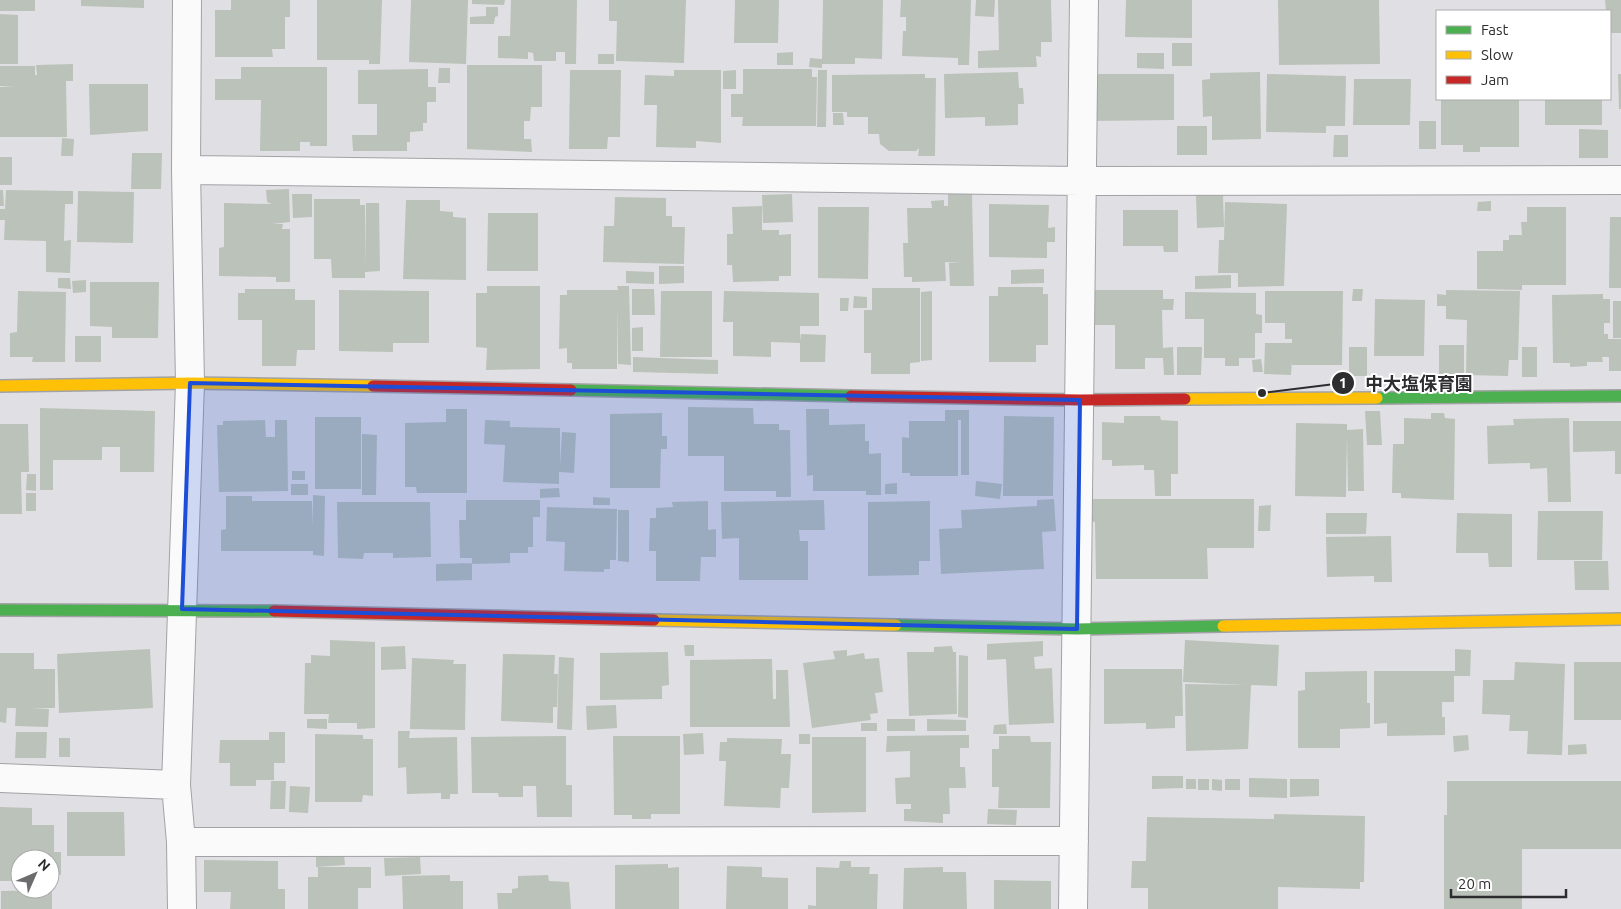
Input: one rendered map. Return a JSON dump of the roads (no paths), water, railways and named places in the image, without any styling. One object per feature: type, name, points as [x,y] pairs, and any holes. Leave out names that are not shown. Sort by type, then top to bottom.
[{"type":"street","points":[[182,909],[181,842],[176,785],[190,383],[186,170],[187,0]]},
{"type":"street","points":[[1073,909],[1084,0]]},
{"type":"street","points":[[186,170],[1082,181],[1621,180]]},
{"type":"street","points":[[0,386],[190,383],[1080,400],[1621,396]]},
{"type":"street","points":[[0,610],[182,609],[1076,629],[1621,619]]},
{"type":"street","points":[[0,778],[176,785]]},
{"type":"street","points":[[181,842],[1074,842]]},
{"type":"place","name":"中大塩保育園","points":[[1262,393]]}]
